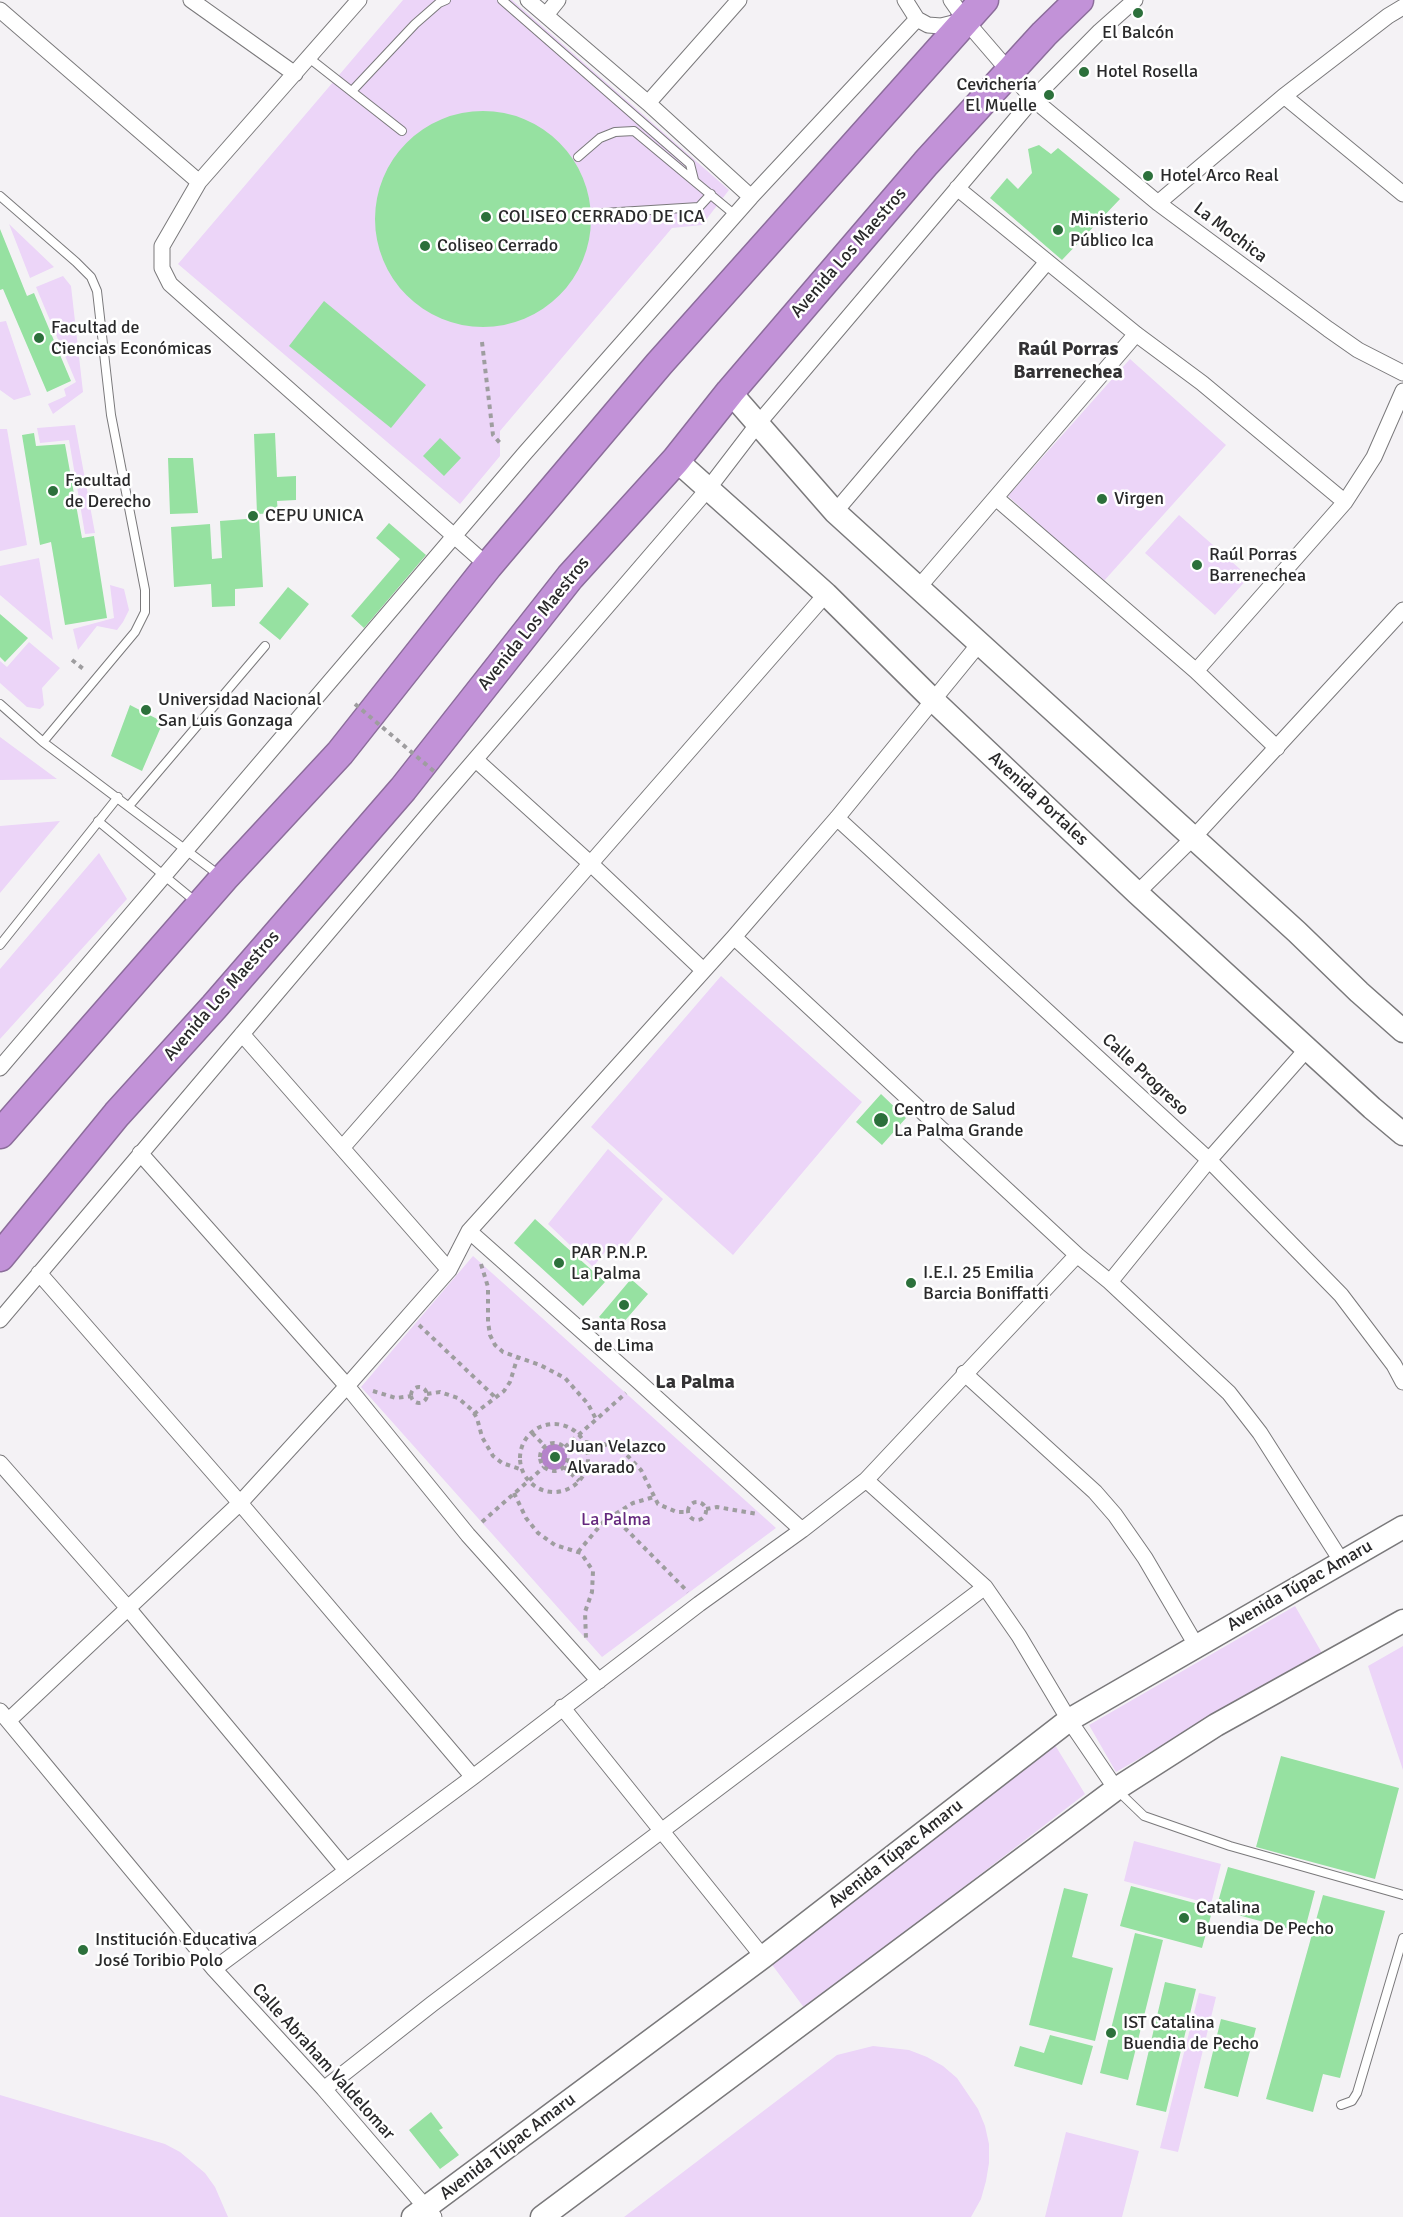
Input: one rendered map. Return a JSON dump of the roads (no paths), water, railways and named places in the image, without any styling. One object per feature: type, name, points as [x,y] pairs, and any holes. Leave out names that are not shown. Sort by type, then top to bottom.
[{"type":"highway","name":"Avenida Los Maestros","points":[[0,1257],[117,1114],[214,1007],[403,789],[570,577],[676,459],[730,392],[926,163],[1008,72],[1079,0]]},
{"type":"highway","points":[[0,1134],[224,878],[340,753],[488,566],[967,7]]},
{"type":"main road","points":[[730,392],[835,512],[1403,1031]]},
{"type":"main road","name":"Avenida Portales","points":[[676,459],[826,594],[934,701],[1137,893],[1306,1049],[1403,1134]]},
{"type":"main road","name":"Avenida Túpac Amaru","points":[[424,2214],[763,1958],[1069,1720],[1403,1527]]},
{"type":"main road","points":[[542,2217],[1116,1789],[1216,1725],[1403,1621]]},
{"type":"street","points":[[191,0],[295,74]]},
{"type":"street","points":[[359,0],[199,182],[162,246],[162,268],[170,284],[488,566]]},
{"type":"street","points":[[528,0],[648,103],[751,197]]},
{"type":"street","points":[[546,15],[558,0]]},
{"type":"street","points":[[648,103],[740,0]]},
{"type":"street","points":[[905,0],[917,19],[928,25],[941,26],[967,7]]},
{"type":"street","points":[[0,1320],[708,489],[757,425],[1033,99],[1100,31],[1135,0]]},
{"type":"street","name":"La Mochica","points":[[967,7],[1008,72],[1033,99],[1158,203],[1328,329],[1358,350],[1403,373]]},
{"type":"street","points":[[1158,203],[1284,96],[1403,7]]},
{"type":"street","points":[[0,10],[199,182]]},
{"type":"street","points":[[0,1068],[540,436],[751,197],[917,19]]},
{"type":"street","points":[[1284,96],[1403,194]]},
{"type":"street","points":[[957,188],[1136,334],[1202,383],[1345,502]]},
{"type":"street","points":[[835,512],[1047,262]]},
{"type":"street","points":[[918,588],[1136,334]]},
{"type":"street","points":[[1196,671],[1345,502],[1374,457],[1403,391]]},
{"type":"street","points":[[996,498],[1196,671],[1277,748]]},
{"type":"street","points":[[342,1148],[826,594]]},
{"type":"street","points":[[1137,893],[1193,838],[1403,610]]},
{"type":"street","points":[[4,1715],[127,1607],[240,1503],[347,1386],[448,1270],[469,1231],[734,937],[837,818],[979,644]]},
{"type":"street","points":[[476,760],[703,970]]},
{"type":"street","name":"Calle Progreso","points":[[837,818],[1209,1160],[1341,1295],[1394,1365],[1403,1382]]},
{"type":"street","points":[[734,937],[1077,1256],[1110,1281],[1229,1393],[1260,1433],[1342,1562]]},
{"type":"street","points":[[242,1034],[448,1270]]},
{"type":"street","points":[[1110,1281],[1209,1160],[1306,1049]]},
{"type":"street","points":[[140,1153],[347,1386],[468,1535],[599,1681]]},
{"type":"street","points":[[469,1231],[802,1530]]},
{"type":"street","points":[[214,1969],[866,1480],[964,1373],[1077,1256]]},
{"type":"street","points":[[39,1273],[240,1503],[472,1777]]},
{"type":"street","points":[[964,1373],[1095,1492],[1115,1515],[1145,1558],[1196,1645]]},
{"type":"street","points":[[0,1463],[127,1607],[346,1870]]},
{"type":"street","points":[[866,1480],[985,1587],[1019,1636],[1069,1720],[1116,1789]]},
{"type":"street","points":[[324,2089],[432,2004],[985,1587]]},
{"type":"street","points":[[562,1707],[763,1958]]},
{"type":"street","name":"Calle Abraham Valdelomar","points":[[4,1715],[214,1969],[324,2089],[424,2214]]},
{"type":"lane","points":[[352,91],[415,24],[446,0]]},
{"type":"lane","points":[[502,0],[690,164],[694,180]]},
{"type":"lane","points":[[309,58],[402,131]]},
{"type":"lane","points":[[578,157],[600,138],[615,132],[634,131],[735,215]]},
{"type":"lane","points":[[603,213],[699,207],[711,194]]},
{"type":"lane","points":[[0,196],[76,262],[91,277],[97,291],[111,415],[145,590],[145,612],[135,632],[44,742]]},
{"type":"lane","points":[[129,806],[265,646]]},
{"type":"lane","points":[[0,704],[44,742],[224,878]]},
{"type":"lane","points":[[0,945],[118,797]]},
{"type":"lane","points":[[98,821],[200,905]]},
{"type":"lane","points":[[1116,1789],[1144,1816],[1230,1846],[1403,1895]]},
{"type":"lane","points":[[1341,2105],[1352,2101],[1357,2093],[1403,1938]]},
{"type":"place","name":"El Balcón","points":[[1138,13]]},
{"type":"place","name":"Hotel Rosella","points":[[1084,72]]},
{"type":"place","name":"Cevichería El Muelle","points":[[1049,95]]},
{"type":"place","name":"Hotel Arco Real","points":[[1148,176]]},
{"type":"place","name":"COLISEO CERRADO DE ICA","points":[[486,217]]},
{"type":"place","name":"Ministerio Público Ica","points":[[1058,230]]},
{"type":"place","name":"Coliseo Cerrado","points":[[425,246]]},
{"type":"place","name":"Facultad de Ciencias Económicas","points":[[39,338]]},
{"type":"place","name":"Facultad de Derecho","points":[[53,491]]},
{"type":"place","name":"Virgen","points":[[1102,499]]},
{"type":"place","name":"CEPU UNICA","points":[[253,516]]},
{"type":"place","name":"Raúl Porras Barrenechea","points":[[1197,565]]},
{"type":"place","name":"Universidad Nacional San Luis Gonzaga","points":[[146,710]]},
{"type":"place","name":"Centro de Salud La Palma Grande","points":[[881,1120]]},
{"type":"place","name":"PAR P.N.P. La Palma","points":[[559,1263]]},
{"type":"place","name":"I.E.I. 25 Emilia Barcia Boniffatti","points":[[911,1283]]},
{"type":"place","name":"Santa Rosa de Lima","points":[[624,1305]]},
{"type":"place","name":"Juan Velazco Alvarado","points":[[555,1457]]},
{"type":"place","name":"Catalina Buendia De Pecho","points":[[1184,1918]]},
{"type":"place","name":"Institución Educativa José Toribio Polo","points":[[83,1950]]},
{"type":"place","name":"IST Catalina Buendia de Pecho","points":[[1111,2033]]},
{"type":"district","name":"Raúl Porras Barrenechea","points":[[1068,362]]},
{"type":"district","name":"La Palma","points":[[695,1383]]}]
